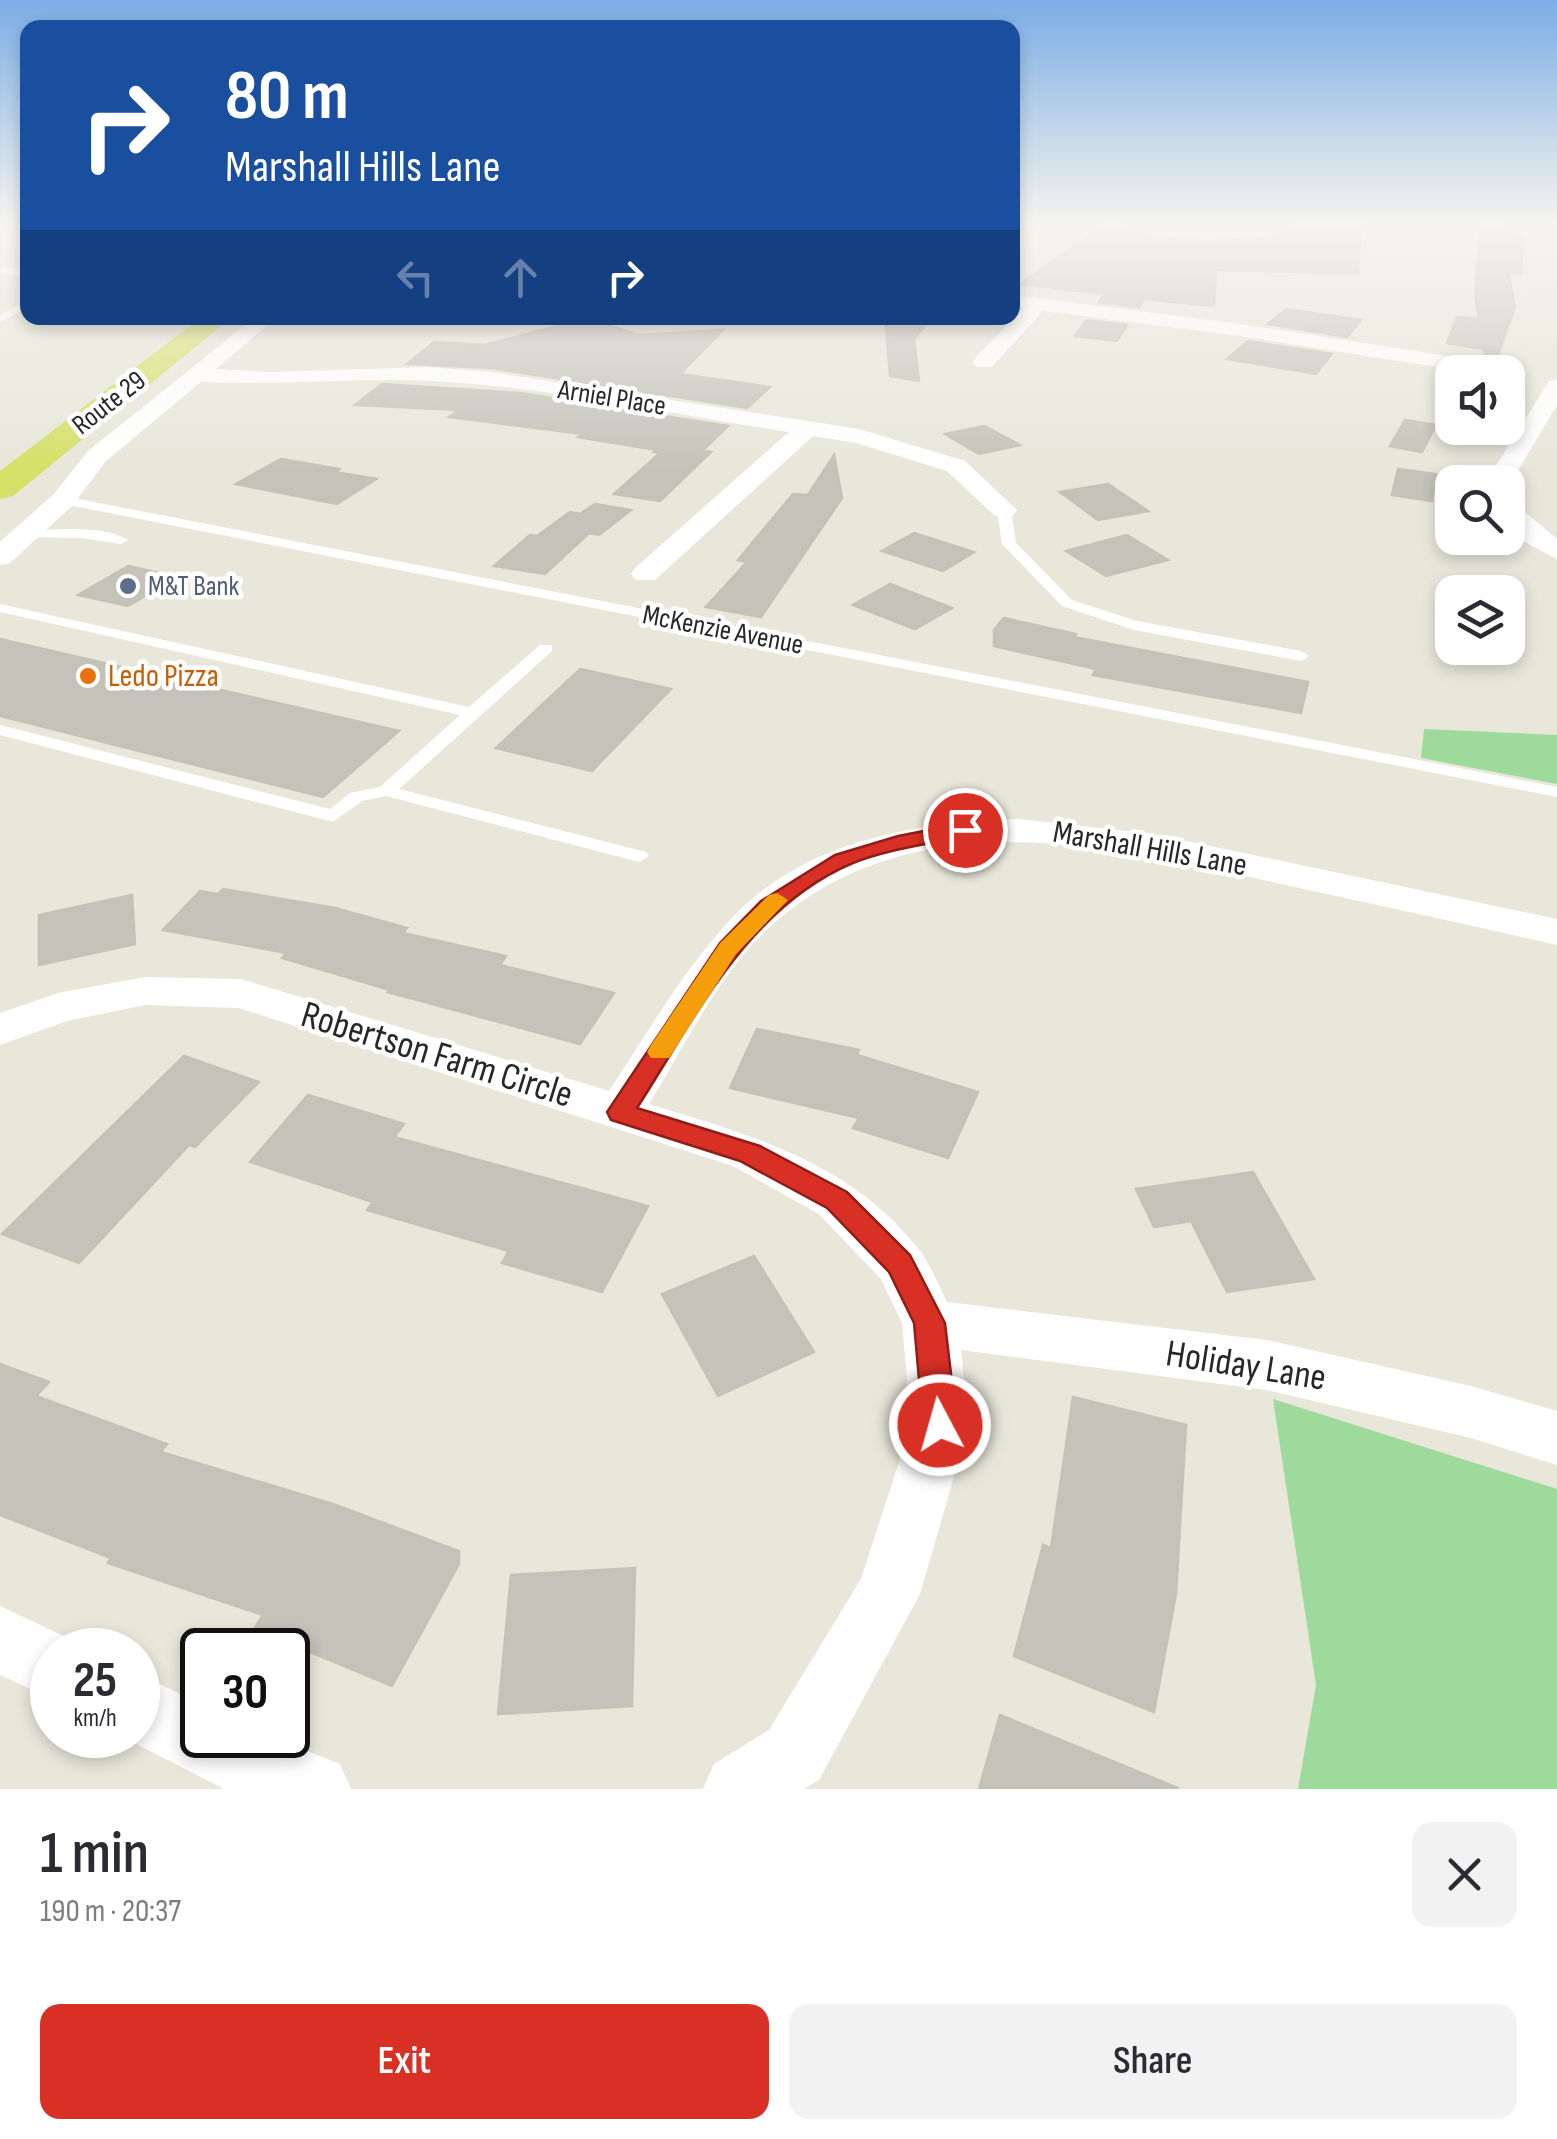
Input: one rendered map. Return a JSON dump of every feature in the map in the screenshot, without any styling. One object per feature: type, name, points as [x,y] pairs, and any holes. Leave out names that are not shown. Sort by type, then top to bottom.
[{"type":"main road","name":"Route 29","points":[[0,453],[173,325]]},
{"type":"main road","name":"Route 29","points":[[0,488],[208,325]]},
{"type":"street","points":[[1034,303],[1234,330],[1532,378],[1504,465]]},
{"type":"street","points":[[1020,324],[1039,304]]},
{"type":"street","points":[[0,557],[64,500],[97,456],[258,325]]},
{"type":"street","points":[[984,362],[1019,325]]},
{"type":"street","name":"Arniel Place","points":[[198,376],[428,374],[476,378],[807,429],[908,448],[956,466],[1004,510]]},
{"type":"street","points":[[645,574],[807,429]]},
{"type":"street","points":[[1525,529],[1557,552]]},
{"type":"street","name":"Marshall Hills Lane","points":[[620,1112],[728,948],[769,906],[843,860],[898,843],[965,830],[1024,828],[1128,839],[1557,932]]},
{"type":"street","name":"Robertson Farm Circle","points":[[0,1030],[58,1008],[145,991],[241,994],[750,1153],[837,1200],[900,1264],[930,1323],[940,1425],[888,1594],[794,1755],[739,1789]]},
{"type":"street","name":"Holiday Lane","points":[[930,1323],[1267,1364],[1471,1412],[1557,1438]]},
{"type":"street","points":[[0,1639],[30,1655]]},
{"type":"street","points":[[160,1723],[241,1777],[316,1789]]},
{"type":"lane","name":"McKenzie Avenue","points":[[64,500],[1557,792]]},
{"type":"lane","points":[[1004,510],[1009,544],[1067,603],[1134,625],[1301,656]]},
{"type":"lane","points":[[28,534],[82,534],[121,540]]},
{"type":"lane","points":[[0,608],[472,714]]},
{"type":"lane","points":[[386,791],[546,648]]},
{"type":"lane","points":[[0,730],[333,816],[356,796],[386,791],[639,856]]},
{"type":"green space","points":[[1424,729],[1557,735],[1557,784],[1421,758]]},
{"type":"green space","points":[[1273,1399],[1557,1489],[1557,1789],[1298,1789],[1316,1685]]},
{"type":"building","points":[[1476,303],[1514,303],[1498,355],[1447,343],[1457,317],[1479,319]]},
{"type":"building","points":[[1286,309],[1361,320],[1347,337],[1268,324]]},
{"type":"building","points":[[1087,320],[1127,325],[1117,341],[1075,336]]},
{"type":"building","points":[[561,325],[608,325],[637,335],[723,330],[680,374],[770,387],[747,408],[491,368],[407,364],[434,342],[484,345]]},
{"type":"building","points":[[886,325],[925,325],[914,339],[919,381],[890,376]]},
{"type":"building","points":[[1248,341],[1332,354],[1316,374],[1227,359]]},
{"type":"building","points":[[382,384],[521,393],[728,426],[702,451],[711,452],[660,501],[614,494],[660,453],[654,452],[657,450],[578,437],[583,434],[449,417],[459,410],[355,405]]},
{"type":"building","points":[[1405,420],[1435,425],[1422,452],[1390,446]]},
{"type":"building","points":[[984,426],[1020,445],[979,454],[945,434]]},
{"type":"building","points":[[834,455],[842,498],[761,617],[706,607],[747,562],[738,560],[793,494],[808,495]]},
{"type":"building","points":[[281,459],[376,479],[337,504],[236,484]]},
{"type":"building","points":[[1398,469],[1435,474],[1432,501],[1392,495]]},
{"type":"building","points":[[1108,484],[1148,511],[1098,520],[1060,492]]},
{"type":"building","points":[[595,504],[631,510],[599,535],[589,533],[545,574],[494,566],[530,535],[537,536],[570,512],[580,514]]},
{"type":"building","points":[[914,533],[974,552],[943,571],[882,551]]},
{"type":"building","points":[[1127,535],[1168,560],[1106,576],[1066,551]]},
{"type":"building","name":"M&T Bank","points":[[128,566],[177,577],[128,606],[78,595]]},
{"type":"building","points":[[890,584],[952,608],[915,629],[853,605]]},
{"type":"building","points":[[1004,618],[1076,634],[1074,637],[1308,682],[1301,713],[1093,675],[1096,669],[994,646],[994,630]]},
{"type":"building","points":[[0,639],[399,731],[323,797],[0,716]]},
{"type":"building","points":[[580,669],[671,689],[592,771],[496,748]]},
{"type":"building","points":[[223,889],[335,908],[407,928],[403,933],[506,956],[500,965],[614,993],[580,1044],[388,992],[282,958],[287,953],[163,930],[200,891],[218,894]]},
{"type":"building","points":[[132,895],[135,944],[39,965],[39,915]]},
{"type":"building","points":[[757,1029],[859,1050],[857,1055],[978,1092],[948,1158],[853,1128],[859,1118],[730,1088]]},
{"type":"building","points":[[184,1056],[259,1082],[195,1147],[189,1145],[79,1263],[2,1234]]},
{"type":"building","points":[[308,1095],[404,1124],[394,1137],[648,1206],[602,1292],[502,1263],[509,1251],[367,1210],[373,1202],[250,1162]]},
{"type":"building","points":[[1253,1172],[1314,1279],[1227,1292],[1191,1221],[1154,1227],[1136,1189]]},
{"type":"building","points":[[754,1256],[814,1352],[718,1396],[662,1294]]},
{"type":"building","points":[[0,1364],[49,1382],[36,1396],[167,1444],[161,1452],[333,1504],[459,1551],[459,1564],[392,1686],[310,1652],[310,1628],[255,1628],[263,1615],[108,1563],[111,1558],[0,1515]]},
{"type":"building","points":[[1073,1397],[1186,1425],[1176,1594],[1154,1712],[1014,1656],[1043,1545],[1051,1548]]},
{"type":"building","points":[[635,1568],[632,1706],[498,1714],[511,1575]]},
{"type":"building","points":[[1000,1715],[1178,1788],[1178,1789],[979,1789]]},
{"type":"slow traffic","points":[[660,1052],[728,948],[777,900]]},
{"type":"place","name":"M&T Bank","points":[[128,586]]},
{"type":"place","name":"Ledo Pizza","points":[[88,676]]},
{"type":"route","points":[[940,1425],[930,1323],[900,1264],[837,1200],[750,1153],[620,1112],[728,948],[769,906],[843,860],[898,843],[965,830]]}]
